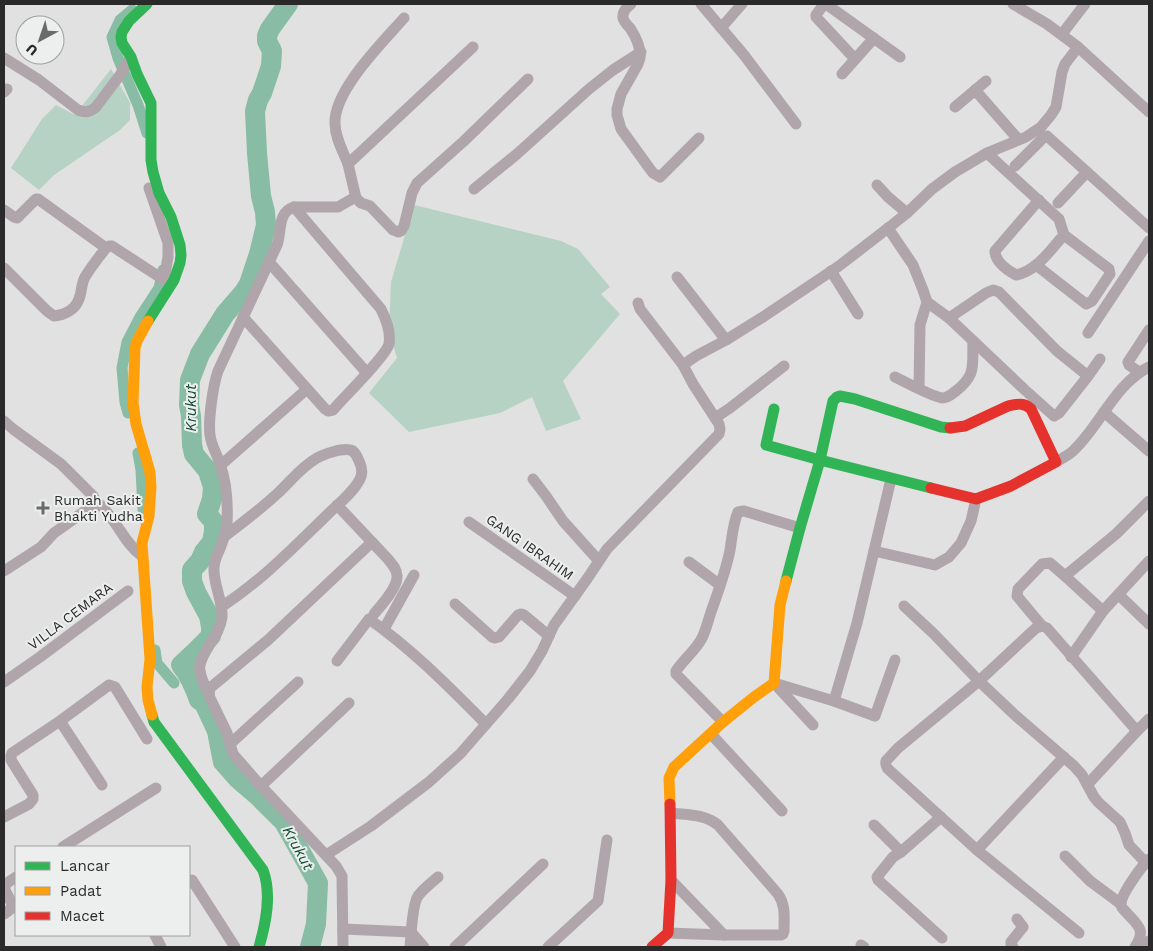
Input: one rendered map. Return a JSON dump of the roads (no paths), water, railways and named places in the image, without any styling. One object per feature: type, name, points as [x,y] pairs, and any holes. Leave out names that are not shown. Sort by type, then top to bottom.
[{"type":"street","points":[[147,4],[129,21],[122,32],[122,43],[151,103],[153,172],[159,193],[171,217],[181,254],[174,280],[145,326],[137,341],[136,348],[133,403],[136,424],[150,472],[151,487],[149,516],[142,543],[150,645],[148,700],[154,722],[260,865],[265,875],[268,886],[267,902],[265,922],[259,947]]},
{"type":"street","points":[[631,4],[624,12],[623,18],[641,52],[638,64],[618,102],[617,116],[621,129],[653,173],[660,177],[699,138]]},
{"type":"street","points":[[702,4],[744,54],[796,124]]},
{"type":"street","points":[[721,28],[742,4]]},
{"type":"street","points":[[855,59],[816,17],[825,4],[900,57]]},
{"type":"street","points":[[1013,4],[1062,34],[1148,109]]},
{"type":"street","points":[[1062,34],[1086,4]]},
{"type":"street","points":[[404,18],[364,63],[349,85],[338,108],[335,123],[336,134],[348,164],[356,198],[370,206],[393,230],[401,231],[404,226],[412,193],[417,183],[528,80]]},
{"type":"street","points":[[842,74],[874,38]]},
{"type":"street","points":[[348,164],[473,47]]},
{"type":"street","points":[[683,365],[726,340],[831,271],[906,214],[932,189],[955,172],[988,153],[1041,127],[1056,107],[1062,72],[1065,64],[1078,47]]},
{"type":"street","points":[[474,189],[517,154],[588,89],[641,52]]},
{"type":"street","points":[[4,58],[39,80],[78,110],[88,112],[96,107],[123,72],[130,58]]},
{"type":"street","points":[[955,107],[986,81]]},
{"type":"street","points":[[975,90],[1018,139]]},
{"type":"street","points":[[1015,166],[1047,136],[1149,228]]},
{"type":"street","points":[[988,153],[1059,218],[1064,234],[1109,269],[1110,274],[1092,301],[1086,304],[1036,265]]},
{"type":"street","points":[[1058,204],[1087,172]]},
{"type":"street","points":[[877,185],[906,214]]},
{"type":"street","points":[[4,268],[54,316],[68,312],[75,307],[86,276],[109,246],[112,246],[161,279],[168,257],[168,243],[149,188]]},
{"type":"street","points":[[343,947],[342,876],[326,855],[233,754],[227,733],[201,675],[200,665],[220,626],[222,616],[214,570],[215,559],[225,536],[227,488],[210,436],[214,383],[218,371],[279,239],[282,217],[287,210],[294,207],[338,207],[356,198]]},
{"type":"street","points":[[4,210],[17,218],[38,199],[106,248]]},
{"type":"street","points":[[1039,200],[995,251],[995,256],[1001,264],[1016,275],[1023,274],[1040,262],[1064,234]]},
{"type":"street","points":[[243,317],[324,409],[328,411],[333,410],[387,348],[389,335],[381,309],[294,207]]},
{"type":"street","points":[[888,228],[913,265],[927,302],[949,318],[1054,416],[1059,413],[1100,359]]},
{"type":"street","points":[[1088,333],[1149,241]]},
{"type":"street","points":[[269,262],[367,373]]},
{"type":"street","points":[[831,271],[858,314]]},
{"type":"street","points":[[677,276],[726,340]]},
{"type":"street","points":[[949,318],[986,293],[993,290],[999,292],[1057,351],[1088,376]]},
{"type":"street","points":[[919,388],[920,324],[927,302]]},
{"type":"street","points":[[326,855],[371,826],[429,782],[453,761],[530,671],[557,620],[607,549],[719,434],[719,424],[696,390],[683,365],[640,309],[638,303]]},
{"type":"street","points":[[1146,369],[1129,365],[1128,362],[1149,330]]},
{"type":"street","points":[[895,378],[938,397],[945,398],[950,396],[968,380],[971,374],[973,341]]},
{"type":"street","points":[[715,418],[784,366]]},
{"type":"street","points":[[774,409],[766,445],[891,479],[976,498],[1011,486],[1074,451],[1123,388],[1146,369]]},
{"type":"street","points":[[221,465],[307,390]]},
{"type":"street","points":[[813,725],[774,683],[780,605],[820,460],[834,399],[840,396],[855,399],[941,427],[953,428],[964,426],[1010,406],[1027,405],[1032,410],[1056,462]]},
{"type":"street","points":[[1104,412],[1149,451]]},
{"type":"street","points":[[4,421],[61,464],[93,496],[112,518],[131,546],[142,556]]},
{"type":"street","points":[[221,607],[252,585],[291,550],[355,486],[362,473],[358,457],[350,450],[333,452],[309,463],[296,473],[265,505],[225,536]]},
{"type":"street","points":[[532,479],[563,521],[599,561]]},
{"type":"street","points":[[834,701],[856,623],[891,479]]},
{"type":"street","points":[[874,551],[935,565],[949,558],[961,543],[971,521],[976,498]]},
{"type":"street","points":[[4,572],[41,547],[54,533],[92,506],[96,501]]},
{"type":"street","points":[[1065,576],[1116,534],[1149,501]]},
{"type":"street","points":[[337,505],[395,568],[398,577],[394,587],[374,614]]},
{"type":"street","points":[[723,722],[676,674],[676,671],[702,639],[730,551],[738,512],[744,511],[800,528]]},
{"type":"street","name":"GANG IBRAHIM","points":[[469,522],[575,596]]},
{"type":"street","points":[[209,694],[210,688],[268,640],[372,542]]},
{"type":"street","points":[[1071,656],[1103,611],[1149,561]]},
{"type":"street","points":[[689,562],[720,585]]},
{"type":"street","points":[[1103,611],[1050,562],[1042,564],[1018,589],[1018,596],[1042,626],[1047,628],[1138,731]]},
{"type":"street","points":[[384,629],[414,575]]},
{"type":"street","name":"VILLA CEMARA","points":[[4,682],[128,591]]},
{"type":"street","points":[[1119,594],[1149,624]]},
{"type":"street","points":[[455,604],[492,637],[498,637],[521,614],[549,636]]},
{"type":"street","points":[[904,606],[1016,716],[1064,757],[1088,784],[1098,802],[1120,822],[1129,845],[1147,861],[1131,882],[1121,904]]},
{"type":"street","points":[[337,661],[370,619],[412,653],[486,724]]},
{"type":"street","points":[[1042,626],[1036,628],[979,681],[898,748],[885,765],[977,850],[1079,933]]},
{"type":"street","points":[[774,683],[834,701],[875,716],[895,660]]},
{"type":"street","points":[[230,744],[298,682]]},
{"type":"street","points":[[652,947],[668,932],[672,880],[669,778],[671,772],[674,767],[723,722],[774,683]]},
{"type":"street","points":[[4,818],[29,804],[34,795],[11,760],[12,753],[109,685],[115,687],[146,739]]},
{"type":"street","points":[[261,786],[348,703]]},
{"type":"street","points":[[1088,784],[1149,719]]},
{"type":"street","points":[[60,721],[102,785]]},
{"type":"street","points":[[711,734],[782,811]]},
{"type":"street","points":[[977,850],[1064,757]]},
{"type":"street","points":[[65,846],[156,788]]},
{"type":"street","points":[[668,932],[724,936],[781,936],[784,931],[784,904],[782,900],[718,825],[713,821],[700,817],[671,813]]},
{"type":"street","points":[[941,817],[894,856],[877,878],[942,938]]},
{"type":"street","points":[[874,825],[901,852]]},
{"type":"street","points":[[548,947],[598,900],[607,840]]},
{"type":"street","points":[[1065,856],[1090,881],[1121,904],[1123,909],[1138,925],[1141,936],[1135,947]]},
{"type":"street","points":[[456,947],[543,864]]},
{"type":"street","points":[[410,947],[415,901],[418,895],[438,877]]},
{"type":"street","points":[[4,914],[12,908],[4,888],[5,885],[15,879]]},
{"type":"street","points":[[192,880],[235,947]]},
{"type":"street","points":[[672,880],[724,936]]},
{"type":"street","points":[[1013,947],[1011,942],[1023,927],[1016,919]]},
{"type":"street","points":[[343,929],[411,932],[424,947]]},
{"type":"street","points":[[155,936],[162,947]]},
{"type":"street","points":[[1145,947],[1149,941]]},
{"type":"waterway","name":"Krukut","points":[[288,4],[267,36],[267,41],[272,51],[271,66],[255,111],[261,196],[266,225],[259,254],[249,284],[225,314],[200,354],[190,380],[189,405],[192,445],[194,454],[208,471],[213,487],[212,499],[207,514],[214,522],[212,542],[192,570],[192,581],[209,616],[211,636],[181,665],[192,682],[199,700],[204,703],[217,731],[223,762],[238,779],[284,822],[318,883],[316,924],[310,947]]},
{"type":"waterway","points":[[132,10],[120,20],[112,37],[118,58],[138,105],[147,133]]},
{"type":"waterway","points":[[128,413],[125,402],[122,368],[127,342],[140,317],[159,288],[163,270]]},
{"type":"waterway","points":[[138,453],[143,509]]},
{"type":"waterway","points":[[155,650],[157,663],[174,683]]},
{"type":"place","name":"Rumah Sakit Bhakti Yudha","points":[[43,508]]}]
